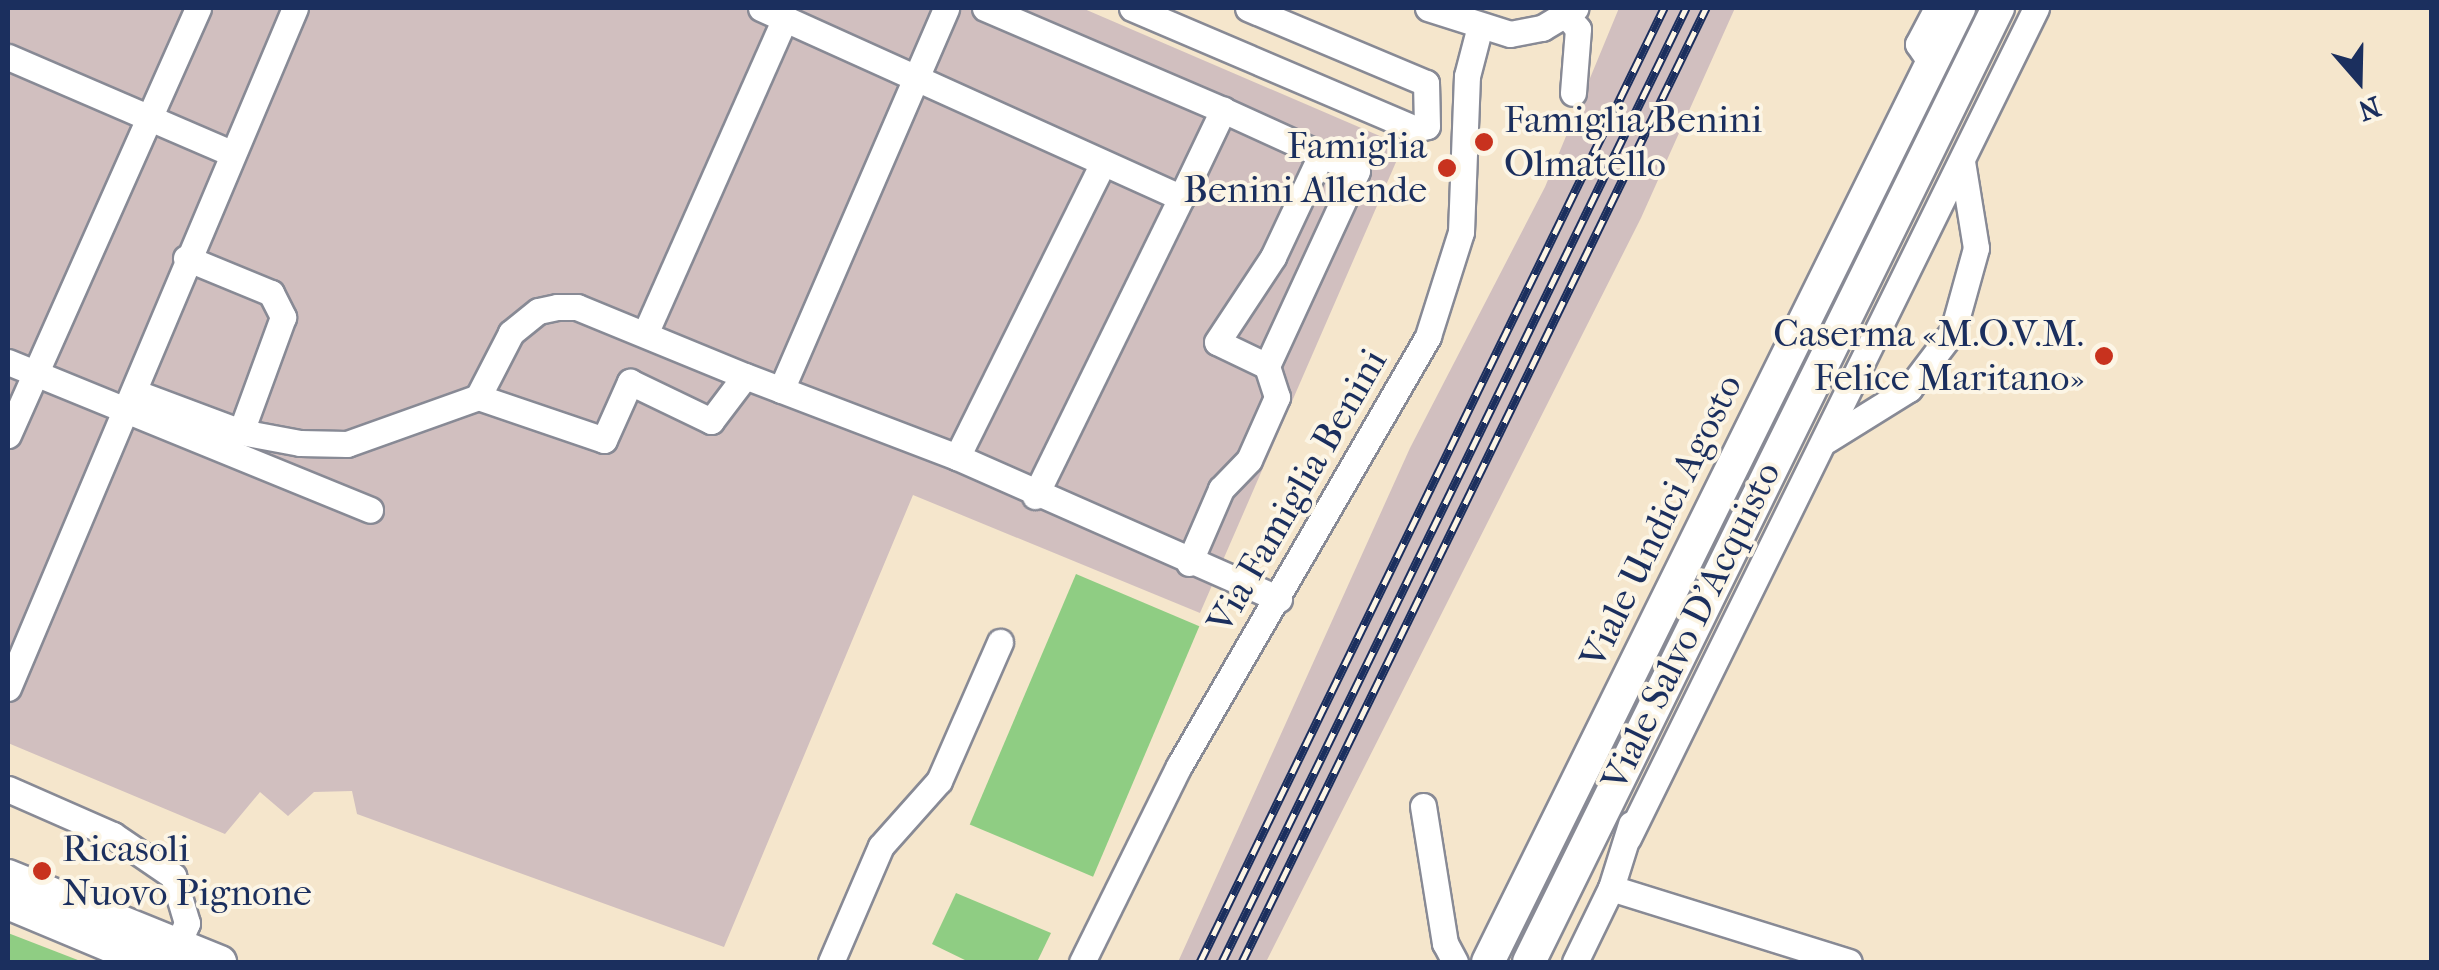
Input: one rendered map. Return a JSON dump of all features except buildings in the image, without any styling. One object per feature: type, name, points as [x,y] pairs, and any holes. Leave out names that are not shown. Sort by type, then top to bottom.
[{"type":"main road","name":"Viale Undici Agosto","points":[[1528,962],[1661,692],[1924,112],[1931,64],[1958,8]]},
{"type":"main road","name":"Viale Undici Agosto","points":[[1488,962],[1924,112],[1998,8]]},
{"type":"main road","points":[[8,876],[174,954],[220,962]]},
{"type":"main road","points":[[8,903],[149,962]]},
{"type":"street","points":[[8,435],[198,8]]},
{"type":"street","points":[[8,688],[130,402],[186,258],[296,8]]},
{"type":"street","points":[[761,8],[912,81],[1181,198]]},
{"type":"street","points":[[782,390],[946,8]]},
{"type":"street","points":[[985,8],[1357,171],[1267,366],[1277,397],[1248,460],[1221,488],[1189,563]]},
{"type":"street","points":[[1132,8],[1416,130],[1427,126],[1426,83],[1248,8]]},
{"type":"street","points":[[1428,8],[1480,26],[1526,32],[1570,11],[1578,28],[1573,93]]},
{"type":"street","points":[[1931,64],[1918,44],[1937,8]]},
{"type":"street","name":"Viale Salvo D'Acquisto","points":[[1628,838],[2036,8]]},
{"type":"street","points":[[644,334],[785,18]]},
{"type":"street","name":"Via Famiglia Benini","points":[[1082,962],[1179,766],[1418,360],[1438,310],[1461,232],[1467,76],[1480,26]]},
{"type":"street","points":[[8,57],[231,153]]},
{"type":"street","points":[[1034,496],[1222,110]]},
{"type":"street","points":[[1924,112],[1974,136]]},
{"type":"street","points":[[1267,366],[1217,342],[1273,257],[1321,155]]},
{"type":"street","name":"Viale Salvo D'Acquisto","points":[[1821,446],[1909,390],[1953,331],[1976,248],[1962,162]]},
{"type":"street","points":[[957,457],[1102,165]]},
{"type":"street","points":[[186,258],[272,293],[283,317],[240,432]]},
{"type":"street","points":[[478,397],[511,333],[538,311],[577,307],[957,457],[1034,496],[1279,599]]},
{"type":"street","points":[[8,362],[35,374],[240,432],[347,444],[478,397],[604,440],[630,382],[711,421],[746,376]]},
{"type":"street","points":[[130,402],[370,510]]},
{"type":"street","points":[[831,962],[880,846],[940,780],[1000,642]]},
{"type":"street","name":"Viale Undici Agosto","points":[[1575,962],[1610,888],[1628,838],[1645,740],[1661,692]]},
{"type":"street","points":[[8,789],[113,835],[169,871],[186,912],[174,954]]},
{"type":"street","points":[[1423,806],[1445,943],[1456,962]]},
{"type":"street","points":[[1610,888],[1849,962]]},
{"type":"shaded area","points":[[8,8],[1082,8],[1403,146],[1200,613],[913,495],[724,947],[357,814],[352,791],[314,792],[288,816],[260,792],[225,834],[8,743]]},
{"type":"shaded area","points":[[1619,8],[1735,8],[1641,218],[1266,962],[1178,962],[1410,448],[1545,187]]},
{"type":"green space","points":[[1076,574],[1199,626],[1093,877],[970,824]]},
{"type":"green space","points":[[956,893],[1051,933],[1037,962],[969,962],[932,944]]},
{"type":"green space","points":[[8,933],[83,962],[8,962]]},
{"type":"railway","points":[[1200,962],[1664,8]]},
{"type":"railway","points":[[1222,962],[1686,8]]},
{"type":"railway","points":[[1242,962],[1706,8]]},
{"type":"place","name":"Famiglia Benini Olmatello","points":[[1484,142]]},
{"type":"place","name":"Famiglia Benini Allende","points":[[1447,168]]},
{"type":"place","name":"Caserma «M.O.V.M. Felice Maritano»","points":[[2104,356]]},
{"type":"place","name":"Ricasoli Nuovo Pignone","points":[[42,871]]}]
